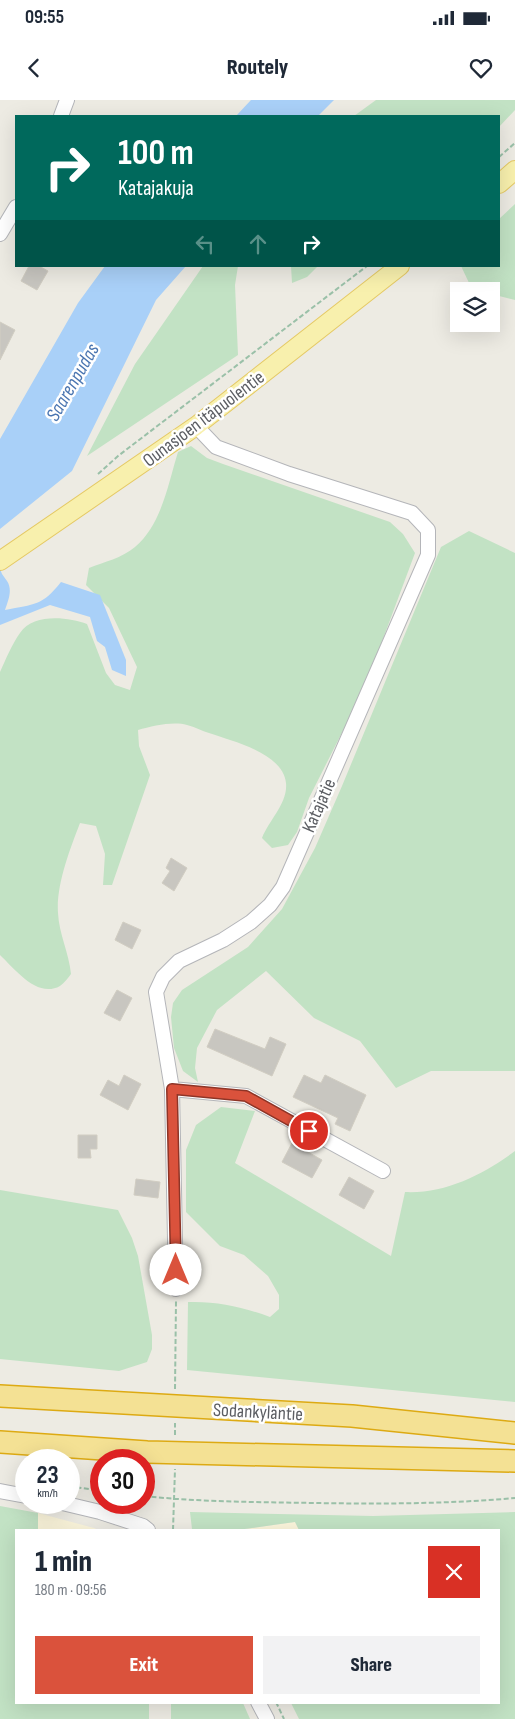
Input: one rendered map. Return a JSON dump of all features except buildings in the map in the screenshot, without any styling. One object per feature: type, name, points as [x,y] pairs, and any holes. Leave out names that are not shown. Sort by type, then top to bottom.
[{"type":"highway","name":"Sodankyläntie","points":[[0,1396],[352,1416],[515,1433]]},
{"type":"highway","points":[[0,1442],[157,1452],[515,1461]]},
{"type":"main road","points":[[500,183],[515,170]]},
{"type":"main road","name":"Ounasjoen itäpuolentie","points":[[0,561],[196,426],[399,267]]},
{"type":"street","points":[[61,115],[67,100]]},
{"type":"street","points":[[0,234],[15,209]]},
{"type":"street","name":"Katajatie","points":[[176,1289],[172,1089],[156,992],[163,977],[179,961],[224,940],[251,922],[270,905],[283,887],[428,555],[428,530],[412,513],[288,474],[216,447],[196,426]]},
{"type":"street","points":[[172,1089],[246,1096],[383,1171]]},
{"type":"street","points":[[0,1491],[15,1494]]},
{"type":"street","points":[[80,1507],[143,1526],[147,1529]]},
{"type":"street","points":[[259,1704],[267,1719]]},
{"type":"path","points":[[500,156],[515,144]]},
{"type":"path","points":[[98,474],[118,456],[366,267]]},
{"type":"path","points":[[175,1392],[176,1289]]},
{"type":"path","points":[[175,1420],[175,1436]]},
{"type":"path","points":[[174,1462],[173,1526],[177,1529]]},
{"type":"path","points":[[155,1497],[263,1502],[439,1503],[515,1498]]},
{"type":"path","points":[[277,1704],[284,1719]]},
{"type":"shaded area","points":[[38,1514],[42,1514],[96,1529],[38,1529]]},
{"type":"shaded area","points":[[295,1522],[298,1529],[244,1529]]},
{"type":"green space","points":[[376,100],[515,100],[515,110],[500,126],[500,115],[355,115]]},
{"type":"green space","points":[[515,204],[515,300],[500,296],[500,282],[469,282],[461,267],[500,267],[500,218]]},
{"type":"green space","points":[[202,267],[238,267],[235,285],[238,355],[87,456],[135,364]]},
{"type":"green space","points":[[291,267],[317,267],[307,277],[292,283]]},
{"type":"green space","points":[[191,446],[207,458],[390,522],[403,534],[415,553],[365,687],[309,798],[297,832],[288,845],[272,848],[262,838],[284,798],[286,790],[283,773],[266,756],[243,744],[187,725],[169,724],[138,730],[139,746],[150,775],[112,885],[103,885],[105,854],[96,826],[80,823],[64,867],[58,902],[59,921],[71,974],[60,986],[51,989],[43,988],[19,974],[0,955],[0,672],[14,642],[26,627],[33,622],[61,618],[87,624],[106,673],[115,685],[130,690],[137,667],[109,608],[86,585],[89,568],[124,554],[144,538],[152,527],[163,503],[178,452]]},
{"type":"green space","points":[[469,531],[515,553],[515,1071],[431,1071],[396,1088],[360,1041],[314,1018],[266,971],[217,1010],[197,1048],[195,1068],[198,1082],[183,1071],[174,1048],[171,1017],[173,1003],[182,990],[248,947],[282,909],[315,848],[441,547]]},
{"type":"green space","points":[[221,1107],[255,1111],[235,1163],[391,1256],[405,1192],[435,1190],[463,1181],[477,1175],[515,1151],[515,1402],[187,1370],[188,1302],[230,1305],[270,1317],[279,1309],[279,1295],[268,1276],[244,1255],[220,1246],[186,1212],[186,1150],[196,1125]]},
{"type":"green space","points":[[0,1190],[118,1210],[132,1238],[138,1256],[152,1335],[152,1349],[147,1362],[119,1371],[0,1359]]},
{"type":"green space","points":[[0,1506],[15,1509],[15,1514],[38,1514],[38,1529],[15,1529],[15,1704],[149,1704],[149,1719],[0,1719]]},
{"type":"green space","points":[[190,1512],[373,1516],[515,1512],[515,1719],[299,1719],[292,1704],[500,1704],[500,1529],[298,1529],[295,1522],[244,1529],[192,1529]]},
{"type":"green space","points":[[171,1704],[243,1704],[250,1719],[171,1719]]},
{"type":"water","points":[[251,100],[334,100],[319,115],[237,115]]},
{"type":"water","name":"Saarenpudas","points":[[104,267],[185,267],[156,300],[72,471],[0,529],[0,439],[78,303]]},
{"type":"water","points":[[0,567],[10,588],[5,610],[43,600],[61,582],[100,595],[126,660],[126,676],[112,670],[105,647],[97,641],[90,617],[50,605],[0,625]]},
{"type":"route","points":[[176,1270],[172,1089],[246,1096],[309,1131]]}]
